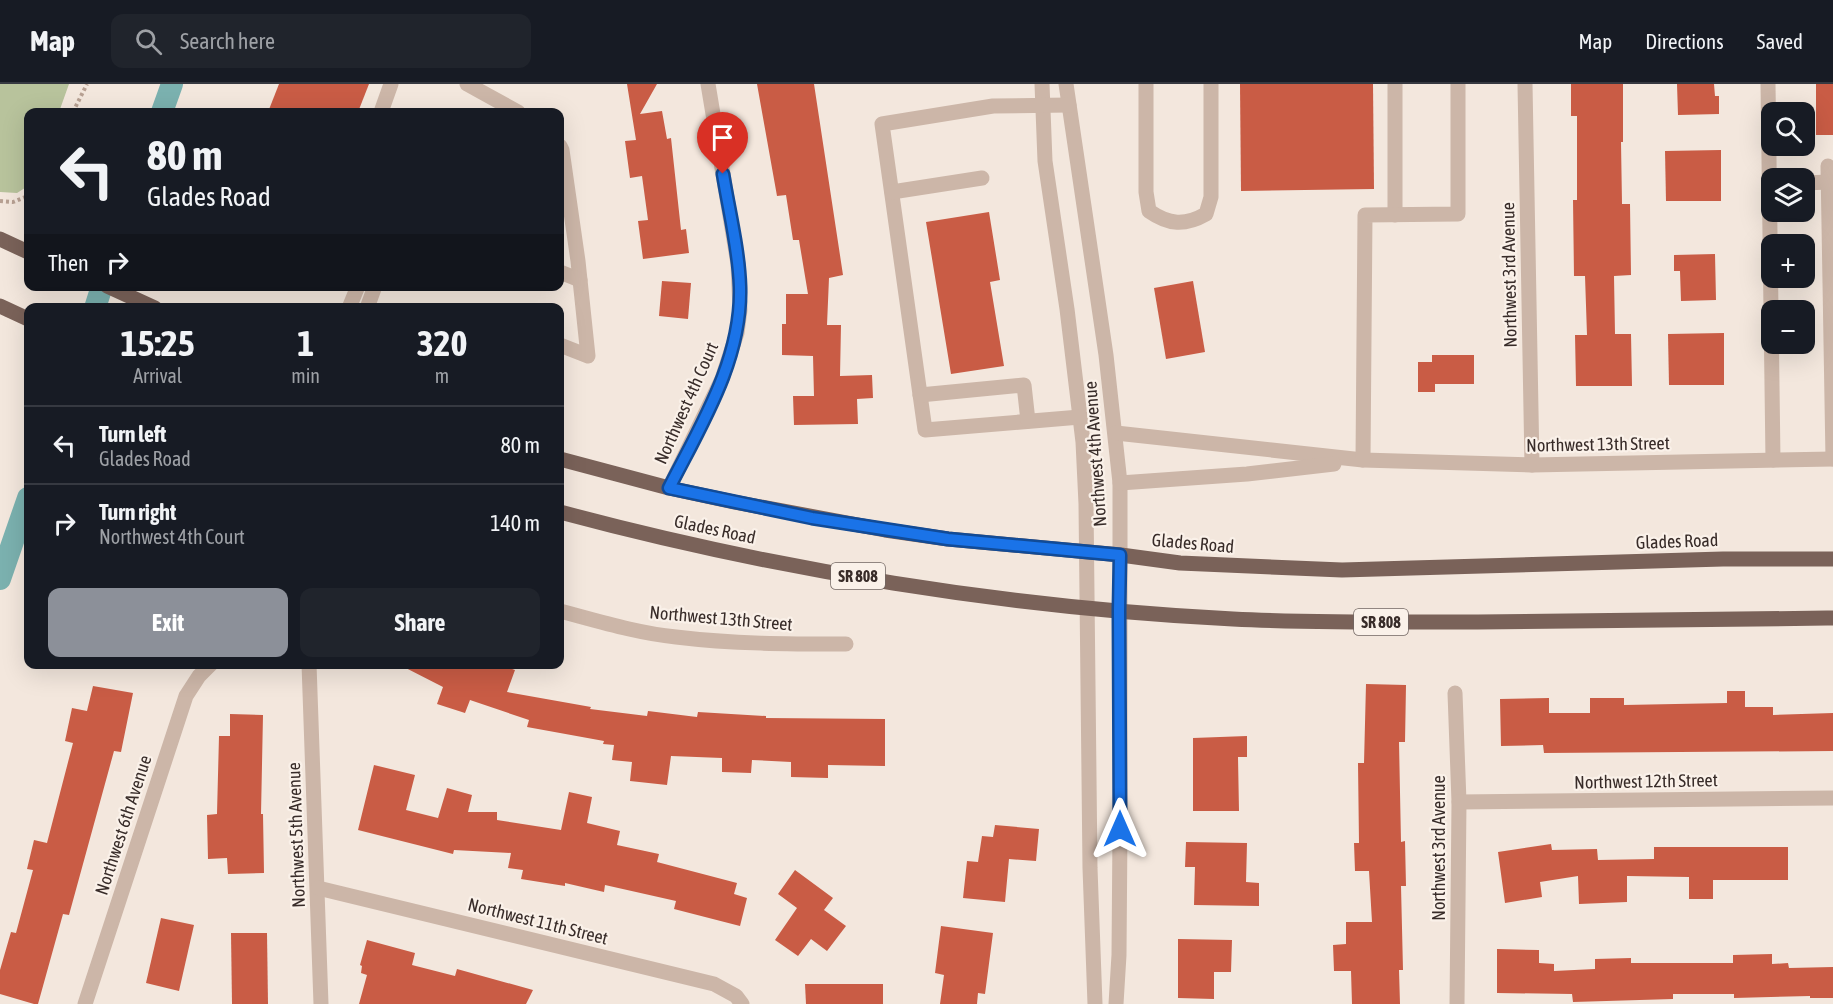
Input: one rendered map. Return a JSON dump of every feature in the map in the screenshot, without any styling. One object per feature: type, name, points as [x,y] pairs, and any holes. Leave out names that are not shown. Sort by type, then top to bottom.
[{"type":"main road","points":[[0,239],[22,249]]},
{"type":"main road","points":[[118,291],[144,303]]},
{"type":"main road","points":[[0,306],[24,317]]},
{"type":"main road","name":"Glades Road","points":[[564,460],[669,488],[896,532],[1180,563],[1342,570],[1723,559],[1833,559]]},
{"type":"main road","name":"Glades Road","points":[[564,513],[676,541],[829,572],[908,585],[1087,608],[1231,619],[1338,622],[1833,618]]},
{"type":"street","points":[[383,108],[392,84]]},
{"type":"street","points":[[467,84],[511,108]]},
{"type":"street","name":"Northwest 4th Court","points":[[669,488],[722,379],[737,333],[740,310],[738,264],[708,84]]},
{"type":"street","name":"Northwest 4th Avenue","points":[[1042,84],[1045,161],[1067,309],[1083,450],[1090,868],[1095,1004]]},
{"type":"street","name":"Northwest 4th Avenue","points":[[1066,84],[1116,433],[1120,483],[1120,852],[1116,1004]]},
{"type":"street","points":[[1146,84],[1146,192],[1149,211],[1163,221],[1179,223],[1194,221],[1206,214],[1211,197],[1211,84]]},
{"type":"street","points":[[1395,84],[1395,215]]},
{"type":"street","points":[[1363,460],[1365,215],[1458,214],[1458,84]]},
{"type":"street","name":"Northwest 3rd Avenue","points":[[1526,84],[1532,465]]},
{"type":"street","points":[[1768,84],[1770,168]]},
{"type":"street","points":[[1069,105],[993,106],[882,124],[925,430],[1080,417]]},
{"type":"street","points":[[1815,179],[1828,174],[1833,459]]},
{"type":"street","points":[[892,192],[982,178]]},
{"type":"street","points":[[564,189],[565,208],[580,279],[588,356],[564,347]]},
{"type":"street","points":[[1770,222],[1773,460]]},
{"type":"street","points":[[564,273],[580,279]]},
{"type":"street","points":[[920,395],[1024,384],[1028,421]]},
{"type":"street","name":"Northwest 13th Street","points":[[1116,433],[1363,460],[1532,465],[1833,459]]},
{"type":"street","name":"Northwest 13th Street","points":[[1120,483],[1247,474],[1363,460]]},
{"type":"street","name":"Northwest 13th Street","points":[[564,612],[611,625],[674,637],[759,645],[846,644]]},
{"type":"street","name":"Northwest 6th Avenue","points":[[85,1004],[186,696],[206,669]]},
{"type":"street","name":"Northwest 5th Avenue","points":[[309,669],[321,1004]]},
{"type":"street","name":"Northwest 3rd Avenue","points":[[1455,693],[1459,802],[1456,1004]]},
{"type":"street","name":"Northwest 12th Street","points":[[1459,802],[1833,798]]},
{"type":"street","name":"Northwest 11th Street","points":[[318,888],[714,984],[736,996],[742,1004]]},
{"type":"path","points":[[75,108],[87,84]]},
{"type":"path","points":[[0,201],[14,202],[24,198]]},
{"type":"green space","points":[[0,84],[69,84],[60,108],[24,108],[24,189],[17,193],[0,192]]},
{"type":"building","points":[[279,84],[369,84],[360,108],[270,108]]},
{"type":"building","points":[[627,84],[657,84],[640,114],[662,111],[667,139],[671,138],[681,230],[686,229],[689,253],[643,259],[638,221],[648,220],[642,176],[630,178],[625,141],[636,140]]},
{"type":"building","points":[[757,84],[814,84],[843,275],[829,278],[827,325],[841,325],[840,376],[872,375],[873,398],[857,399],[858,424],[794,425],[793,396],[814,396],[813,356],[782,355],[782,324],[786,324],[786,294],[808,294],[799,240],[793,240],[786,195],[777,196]]},
{"type":"building","points":[[1240,84],[1373,84],[1374,189],[1241,191]]},
{"type":"building","points":[[1571,84],[1623,84],[1622,204],[1630,204],[1631,275],[1614,276],[1615,334],[1631,334],[1632,386],[1576,386],[1575,335],[1587,335],[1585,276],[1574,276],[1573,200],[1577,200],[1577,116],[1571,116]]},
{"type":"building","points":[[1677,84],[1714,84],[1715,96],[1719,96],[1719,114],[1678,115]]},
{"type":"building","points":[[1816,84],[1833,84],[1833,135],[1816,135]]},
{"type":"building","points":[[1721,150],[1721,201],[1666,201],[1665,151]]},
{"type":"building","points":[[989,212],[1000,280],[990,282],[1004,366],[951,374],[926,222]]},
{"type":"building","points":[[1715,254],[1716,300],[1681,301],[1680,271],[1674,271],[1674,255]]},
{"type":"building","points":[[662,281],[691,283],[688,319],[659,316]]},
{"type":"building","points":[[1193,281],[1205,352],[1166,359],[1154,288]]},
{"type":"building","points":[[1724,333],[1724,385],[1669,385],[1668,334]]},
{"type":"building","points":[[1432,355],[1474,355],[1474,384],[1435,384],[1435,392],[1418,392],[1418,362],[1432,362]]},
{"type":"building","points":[[408,669],[512,669],[515,670],[507,692],[591,707],[590,709],[647,716],[648,711],[697,717],[698,712],[766,716],[766,718],[885,719],[885,766],[828,765],[828,778],[791,777],[791,762],[752,760],[751,773],[722,772],[722,758],[671,756],[667,785],[630,781],[632,762],[612,760],[614,745],[603,744],[604,741],[527,727],[529,720],[470,700],[465,713],[437,704],[443,687]]},
{"type":"building","points":[[1366,684],[1406,685],[1405,742],[1399,742],[1401,842],[1405,841],[1406,886],[1401,886],[1403,970],[1399,970],[1400,1004],[1352,1004],[1351,971],[1334,971],[1333,945],[1346,944],[1346,922],[1372,922],[1369,871],[1355,871],[1354,843],[1359,843],[1358,763],[1364,763]]},
{"type":"building","points":[[93,686],[133,693],[121,752],[114,751],[69,915],[63,914],[38,1004],[34,1004],[0,994],[0,970],[11,932],[16,933],[33,870],[27,869],[34,840],[47,843],[73,743],[65,741],[72,708],[87,711]]},
{"type":"building","points":[[1727,691],[1745,691],[1745,707],[1773,707],[1773,715],[1833,713],[1833,751],[1544,753],[1543,745],[1501,746],[1500,699],[1549,698],[1549,713],[1590,713],[1590,698],[1624,698],[1624,705],[1727,703]]},
{"type":"building","points":[[230,714],[263,715],[261,814],[263,814],[264,873],[228,874],[227,858],[208,859],[207,815],[217,814],[219,736],[230,736]]},
{"type":"building","points":[[1247,736],[1247,757],[1238,757],[1239,811],[1193,811],[1193,738]]},
{"type":"building","points":[[374,765],[415,775],[406,810],[438,818],[447,788],[472,795],[468,812],[497,812],[497,820],[561,830],[569,792],[592,797],[587,823],[620,831],[617,845],[659,854],[657,862],[737,883],[734,894],[747,898],[740,926],[674,909],[676,901],[605,885],[604,892],[565,883],[565,886],[521,879],[523,870],[508,868],[511,853],[454,850],[453,854],[358,830]]},
{"type":"building","points":[[995,825],[1039,829],[1036,861],[1009,859],[1005,902],[963,898],[967,861],[978,862],[982,836],[993,837]]},
{"type":"building","points":[[1186,842],[1247,843],[1246,882],[1259,883],[1259,906],[1194,905],[1195,867],[1185,867]]},
{"type":"building","points":[[1551,844],[1552,850],[1597,849],[1598,860],[1654,859],[1654,847],[1788,847],[1788,880],[1713,880],[1713,899],[1689,899],[1689,877],[1627,876],[1627,902],[1579,904],[1578,876],[1540,882],[1542,897],[1505,903],[1498,852]]},
{"type":"building","points":[[795,870],[833,898],[824,910],[846,926],[827,951],[811,939],[798,956],[775,940],[797,908],[778,894]]},
{"type":"building","points":[[161,918],[194,925],[179,991],[146,983]]},
{"type":"building","points":[[941,926],[993,933],[985,994],[978,993],[977,1004],[940,1004],[944,975],[935,973]]},
{"type":"building","points":[[231,933],[267,933],[268,1004],[232,1004]]},
{"type":"building","points":[[1178,939],[1232,940],[1231,972],[1214,972],[1214,999],[1178,998]]},
{"type":"building","points":[[367,940],[415,953],[412,965],[455,976],[457,969],[533,990],[526,1004],[359,1004],[367,975],[361,973],[362,966],[360,965]]},
{"type":"building","points":[[1497,949],[1539,950],[1539,963],[1554,964],[1554,971],[1595,969],[1595,959],[1631,958],[1631,963],[1733,963],[1733,955],[1772,954],[1772,964],[1788,963],[1789,968],[1833,967],[1833,998],[1810,998],[1810,996],[1734,998],[1734,994],[1673,994],[1673,999],[1573,1002],[1572,994],[1497,993]]},
{"type":"building","points":[[805,984],[883,984],[883,1004],[806,1004]]},
{"type":"waterway","points":[[163,108],[172,84]]},
{"type":"waterway","points":[[97,303],[100,291]]},
{"type":"waterway","points":[[0,579],[24,510]]},
{"type":"route","points":[[723,174],[740,286],[737,333],[722,379],[669,488],[812,518],[885,530],[948,539],[1120,555],[1120,829]]}]
